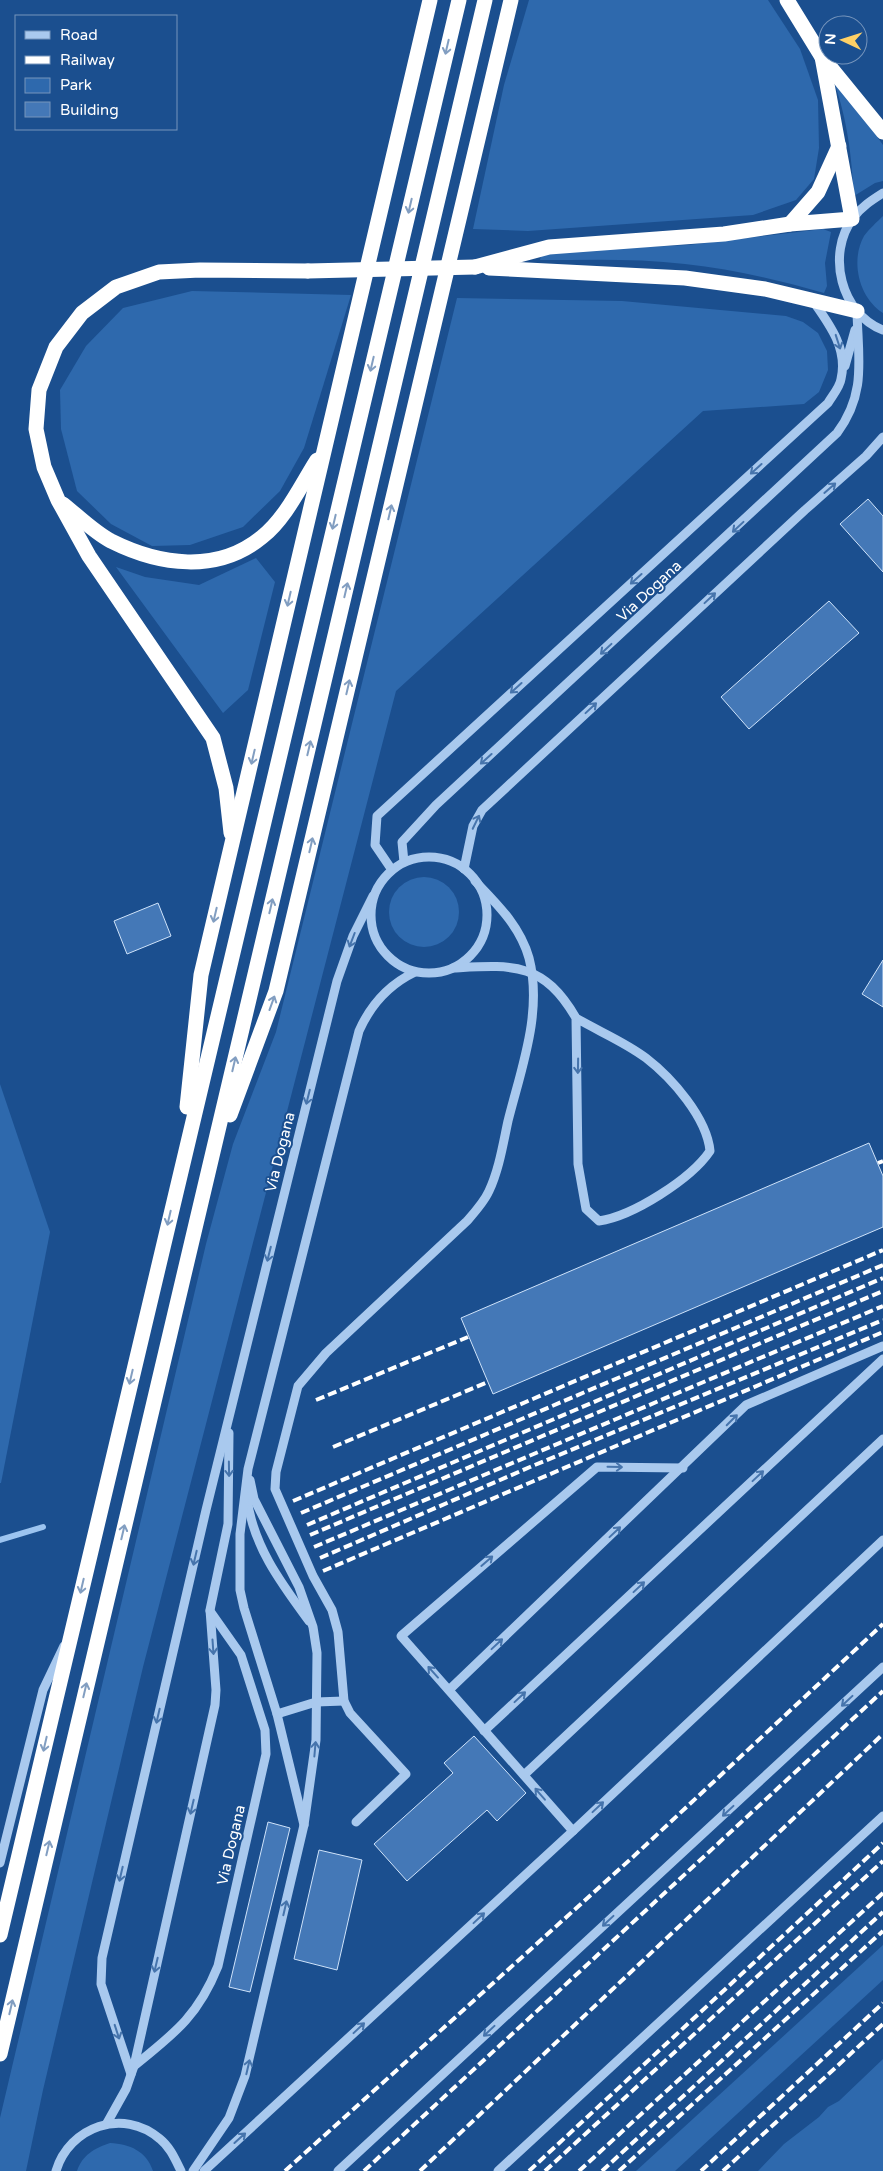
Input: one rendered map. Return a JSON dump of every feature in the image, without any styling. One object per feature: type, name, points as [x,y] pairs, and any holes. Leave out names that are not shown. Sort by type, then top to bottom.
[{"type":"highway","points":[[180,1171],[201,975],[430,0]]},
{"type":"highway","points":[[0,1935],[459,0]]},
{"type":"highway","points":[[0,2054],[485,0]]},
{"type":"highway","points":[[207,1180],[276,991],[511,0]]},
{"type":"highway","points":[[480,127],[519,0]]},
{"type":"highway","points":[[787,0],[818,50]]},
{"type":"highway","points":[[475,267],[549,247],[724,234],[790,224],[852,219],[824,65]]},
{"type":"highway","points":[[829,65],[883,132]]},
{"type":"highway","points":[[790,224],[818,192],[839,146]]},
{"type":"highway","points":[[232,844],[226,788],[213,738],[89,556],[58,500],[44,467],[36,429],[39,390],[56,347],[82,313],[116,287],[159,272],[475,267],[685,278],[765,289],[857,314]]},
{"type":"highway","points":[[58,500],[110,540],[156,560],[191,563],[228,558],[262,537],[285,511],[324,449]]},
{"type":"street","points":[[883,193],[867,203],[852,219],[842,241],[839,266],[844,290],[857,314],[876,328],[883,330]]},
{"type":"street","points":[[813,301],[834,331],[842,355],[841,381]]},
{"type":"street","points":[[392,870],[375,845],[377,816],[828,403],[841,381],[857,314]]},
{"type":"street","name":"Via Dogana","points":[[404,862],[402,842],[429,812],[837,433],[848,419],[856,397],[860,361],[857,314]]},
{"type":"street","points":[[464,869],[473,826],[482,810],[805,510],[866,456],[883,438]]},
{"type":"street","name":"Via Dogana","points":[[132,2070],[101,1984],[102,1958],[206,1510],[338,981],[353,936],[373,896],[384,877],[404,862],[418,858],[439,857],[464,869],[483,893],[486,923],[483,936],[472,954],[452,968],[432,973],[415,972],[390,958],[377,942],[371,917],[373,896]]},
{"type":"street","points":[[356,1822],[406,1774],[350,1713],[344,1701],[340,1650],[332,1610],[313,1576],[276,1496],[275,1482],[298,1386],[318,1361],[435,1252],[477,1209],[489,1191],[495,1177],[533,1020],[532,972],[517,930],[509,917],[475,881]]},
{"type":"street","points":[[452,968],[496,966],[532,972],[547,980],[564,997],[576,1018],[578,1164],[586,1209],[599,1221],[618,1215],[666,1191],[700,1166],[710,1151],[709,1137],[695,1113],[659,1070],[645,1058],[576,1018]]},
{"type":"street","name":"Via Dogana","points":[[304,1825],[277,1714],[240,1590],[240,1534],[248,1469],[359,1031],[373,1004],[401,978],[415,972]]},
{"type":"street","points":[[449,1690],[746,1405],[883,1346]]},
{"type":"street","points":[[484,1730],[883,1359]]},
{"type":"street","name":"Via Dogana","points":[[108,2123],[126,2089],[132,2070],[215,1706],[216,1690],[210,1610],[228,1524],[228,1420]]},
{"type":"street","points":[[524,1775],[883,1439]]},
{"type":"street","points":[[573,1831],[401,1636],[598,1467],[682,1468]]},
{"type":"street","name":"Via Dogana","points":[[194,2171],[229,2118],[245,2076],[304,1825],[315,1749],[317,1653],[313,1627],[300,1587],[254,1499],[248,1469]]},
{"type":"street","name":"Via Dogana","points":[[248,1469],[247,1501],[254,1534],[260,1548],[284,1587],[313,1627]]},
{"type":"street","points":[[204,2171],[573,1831],[883,1540]]},
{"type":"street","name":"Via Dogana","points":[[132,2070],[195,2011],[207,1993],[218,1966],[266,1754],[264,1730],[241,1655],[210,1610]]},
{"type":"street","points":[[0,1863],[43,1690],[71,1633]]},
{"type":"street","points":[[338,2171],[883,1668]]},
{"type":"street","points":[[277,1714],[316,1702],[344,1701]]},
{"type":"street","points":[[498,2171],[883,1816]]},
{"type":"street","points":[[56,2171],[60,2159],[71,2142],[88,2130],[108,2123],[127,2123],[145,2129],[161,2139],[173,2154],[181,2171]]},
{"type":"green space","points":[[529,0],[768,0],[800,49],[818,100],[819,148],[814,179],[796,200],[753,215],[528,231],[473,229],[504,85]]},
{"type":"green space","points":[[836,79],[883,145],[883,181],[875,183],[854,196],[848,138],[843,111],[834,81]]},
{"type":"green space","points":[[883,216],[883,313],[868,298],[863,289],[859,278],[858,256],[864,236]]},
{"type":"green space","points":[[823,229],[831,232],[825,263],[827,286],[824,293],[755,276],[685,264],[631,260],[540,260],[541,255],[577,250],[688,245]]},
{"type":"green space","points":[[192,291],[351,295],[304,448],[280,491],[243,527],[190,545],[152,546],[111,524],[77,491],[61,429],[60,390],[86,346],[123,308]]},
{"type":"green space","points":[[457,298],[622,301],[786,316],[803,322],[818,333],[827,351],[828,370],[819,392],[804,404],[703,411],[396,691],[143,1667],[43,2090],[26,2171],[0,2171],[0,2118],[206,1244],[233,1144],[276,1032]]},
{"type":"green space","points":[[256,558],[275,582],[248,690],[223,713],[116,567],[145,577],[199,585]]},
{"type":"green space","points":[[424,877],[437,880],[449,887],[456,899],[459,912],[456,925],[449,937],[437,944],[424,947],[411,944],[399,937],[392,925],[389,912],[392,899],[399,887],[411,880]]},
{"type":"green space","points":[[0,1084],[50,1232],[1,1483],[0,1483]]},
{"type":"green space","points":[[883,1945],[883,1980],[675,2171],[636,2171]]},
{"type":"green space","points":[[883,2059],[883,2171],[758,2171],[784,2144],[819,2117],[828,2107],[839,2101]]},
{"type":"green space","points":[[110,2143],[124,2145],[136,2150],[146,2158],[153,2171],[77,2171],[86,2156],[99,2147]]},
{"type":"building","points":[[868,499],[883,516],[883,572],[840,524]]},
{"type":"building","points":[[829,601],[859,633],[749,729],[721,697]]},
{"type":"building","points":[[158,903],[171,936],[127,954],[114,921]]},
{"type":"building","points":[[883,960],[883,1007],[862,994]]},
{"type":"building","points":[[869,1143],[883,1176],[883,1227],[493,1394],[461,1318]]},
{"type":"building","points":[[474,1736],[526,1793],[497,1821],[487,1810],[407,1881],[374,1844],[453,1773],[444,1763]]},
{"type":"building","points":[[268,1822],[290,1828],[250,1992],[229,1987]]},
{"type":"building","points":[[319,1850],[362,1860],[337,1970],[294,1959]]},
{"type":"waterway","points":[[0,1540],[43,1527]]},
{"type":"railway","points":[[878,1163],[883,1161]]},
{"type":"railway","points":[[293,1501],[883,1250]]},
{"type":"railway","points":[[301,1513],[883,1265]]},
{"type":"railway","points":[[307,1525],[883,1278]]},
{"type":"railway","points":[[310,1535],[883,1291]]},
{"type":"railway","points":[[314,1547],[883,1306]]},
{"type":"railway","points":[[320,1558],[530,1467],[883,1320]]},
{"type":"railway","points":[[323,1571],[883,1332]]},
{"type":"railway","points":[[316,1400],[468,1337]]},
{"type":"railway","points":[[333,1447],[488,1382]]},
{"type":"railway","points":[[285,2171],[634,1856],[883,1624]]},
{"type":"railway","points":[[364,2171],[883,1691]]},
{"type":"railway","points":[[420,2171],[883,1734]]},
{"type":"railway","points":[[529,2171],[883,1843]]},
{"type":"railway","points":[[545,2171],[883,1861]]},
{"type":"railway","points":[[579,2171],[883,1893]]},
{"type":"railway","points":[[602,2171],[883,1912]]},
{"type":"railway","points":[[619,2171],[883,1931]]},
{"type":"railway","points":[[701,2171],[883,2003]]},
{"type":"railway","points":[[723,2171],[883,2024]]}]
